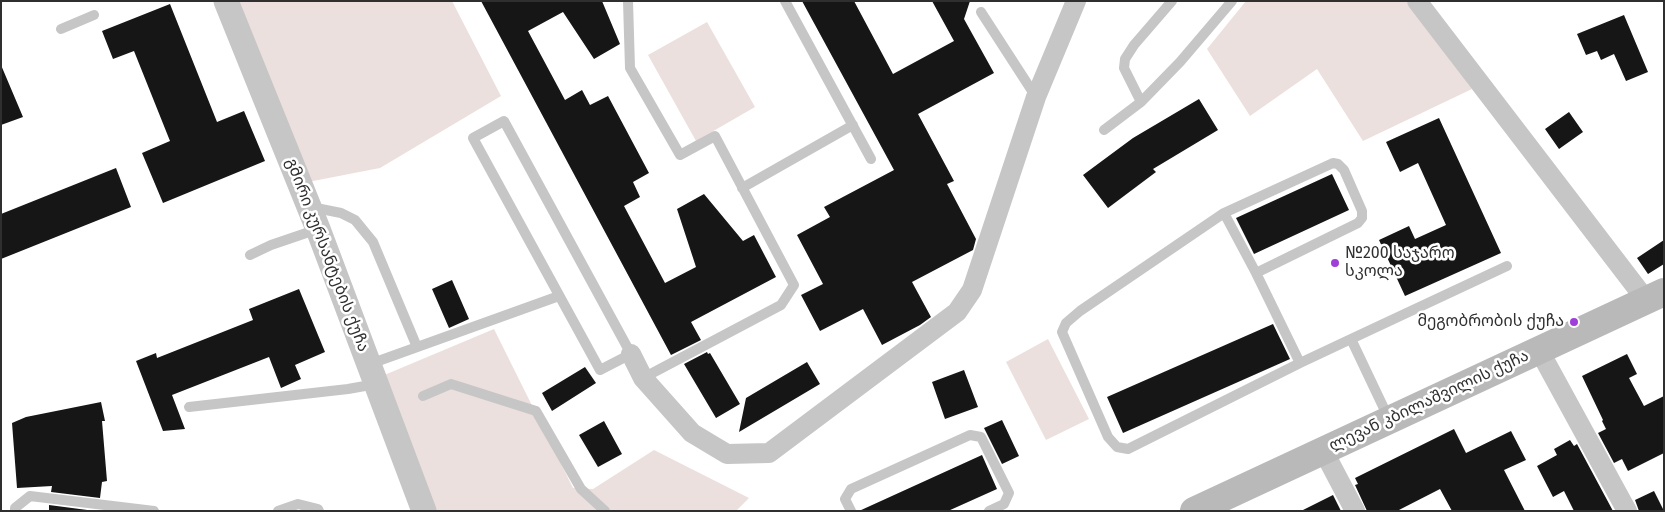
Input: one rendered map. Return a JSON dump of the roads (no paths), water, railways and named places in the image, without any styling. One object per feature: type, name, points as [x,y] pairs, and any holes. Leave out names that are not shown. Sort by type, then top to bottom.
[{"type":"main road","name":"ლევან კბილაშვილის ქუჩა","points":[[1208,508],[1323,450],[1655,296]]},
{"type":"street","name":"გმირი კურსანტების ქუჩა","points":[[226,1],[318,229],[423,511]]},
{"type":"street","points":[[631,354],[643,378],[692,433],[727,454],[769,453],[958,312],[972,290],[1036,97],[1076,1]]},
{"type":"street","points":[[1417,1],[1655,296]]},
{"type":"street","points":[[1539,350],[1627,511]]},
{"type":"street","points":[[1323,450],[1355,511]]},
{"type":"lane","points":[[628,1],[630,68],[680,155],[715,136],[794,285],[781,304],[643,378]]},
{"type":"lane","points":[[785,1],[871,159]]},
{"type":"lane","points":[[1141,102],[1124,68],[1125,58],[1172,1]]},
{"type":"lane","points":[[1104,130],[1141,102],[1180,62],[1232,1]]},
{"type":"lane","points":[[981,12],[1036,97]]},
{"type":"lane","points":[[61,29],[94,15]]},
{"type":"lane","points":[[504,121],[631,354],[600,370],[559,296],[473,138],[504,121]]},
{"type":"lane","points":[[742,188],[853,125]]},
{"type":"lane","points":[[1256,273],[1358,223],[1362,218],[1362,211],[1344,170],[1338,164],[1333,163],[1224,213],[1080,311],[1066,323],[1062,332],[1108,437],[1117,447],[1128,449],[1300,363],[1507,266]]},
{"type":"lane","points":[[308,206],[341,214],[355,220],[373,242],[417,347]]},
{"type":"lane","points":[[1224,213],[1300,363]]},
{"type":"lane","points":[[250,255],[318,229]]},
{"type":"lane","points":[[189,407],[348,389],[417,347],[559,296]]},
{"type":"lane","points":[[1351,339],[1389,420]]},
{"type":"lane","points":[[423,396],[451,384],[536,411],[581,489],[605,511]]},
{"type":"lane","points":[[851,511],[845,499],[851,489],[970,435],[981,437],[1009,493],[1004,504],[989,511]]},
{"type":"lane","points":[[15,511],[15,508],[30,496],[154,511]]},
{"type":"lane","points":[[278,511],[298,504],[318,509],[319,511]]},
{"type":"place","name":"№200 საჯარო სკოლა","points":[[1335,263]]},
{"type":"place","name":"მეგობრობის ქუჩა","points":[[1574,322]]}]
